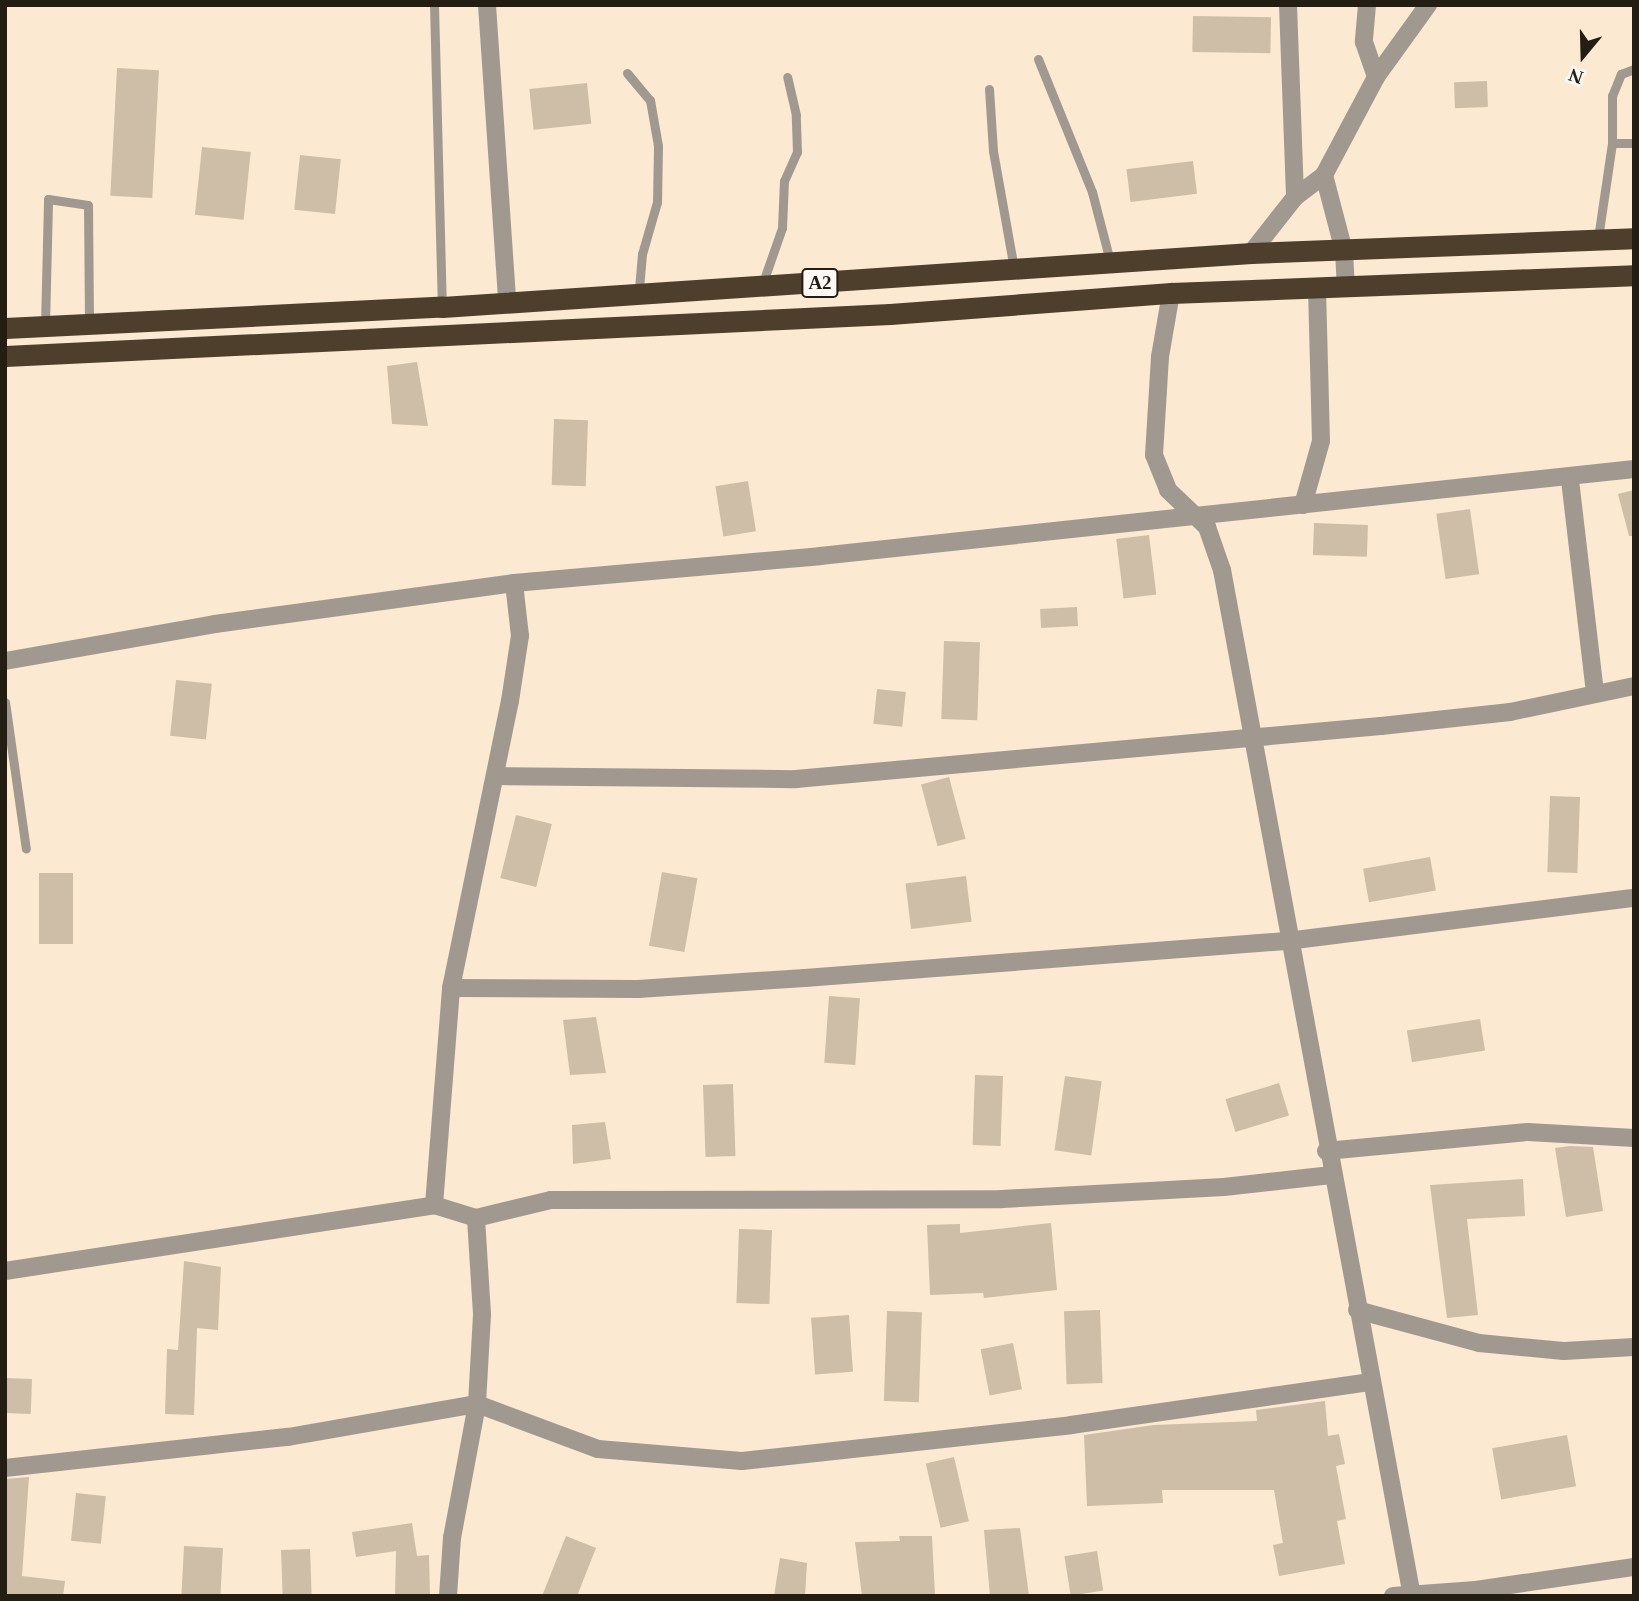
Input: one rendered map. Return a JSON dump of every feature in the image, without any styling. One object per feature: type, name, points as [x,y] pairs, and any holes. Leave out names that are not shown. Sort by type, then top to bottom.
[{"type":"highway","name":"A2","points":[[5,328],[442,307],[639,291],[761,287],[1111,266],[1251,253],[1634,238]]},
{"type":"highway","name":"A2","points":[[5,356],[890,314],[1171,293],[1634,275]]},
{"type":"street","points":[[487,5],[507,301]]},
{"type":"street","points":[[1288,5],[1295,197]]},
{"type":"street","points":[[1367,5],[1364,42],[1376,77]]},
{"type":"street","points":[[1251,253],[1295,197],[1324,175],[1376,77],[1428,5]]},
{"type":"street","points":[[1324,175],[1344,251],[1346,287]]},
{"type":"street","points":[[1303,505],[1321,441],[1317,288]]},
{"type":"street","points":[[1171,293],[1160,358],[1154,455],[1168,489],[1197,513],[1222,570],[1287,941],[1411,1594]]},
{"type":"street","points":[[5,660],[215,624],[514,583],[820,556],[1197,513],[1570,480],[1634,469]]},
{"type":"street","points":[[1570,480],[1595,694]]},
{"type":"street","points":[[434,1205],[451,988],[495,776],[520,636],[514,583]]},
{"type":"street","points":[[495,776],[796,779],[1250,740],[1510,712],[1634,686]]},
{"type":"street","points":[[451,988],[638,989],[1287,941],[1634,898]]},
{"type":"street","points":[[1326,1151],[1528,1132],[1634,1138]]},
{"type":"street","points":[[5,1271],[434,1205],[477,1218],[551,1200],[1002,1199],[1224,1187],[1331,1175]]},
{"type":"street","points":[[448,1596],[452,1538],[477,1404],[482,1314],[477,1218]]},
{"type":"street","points":[[1357,1310],[1479,1343],[1564,1351],[1634,1347]]},
{"type":"street","points":[[5,1468],[288,1437],[477,1404],[598,1449],[742,1461],[1084,1423],[1371,1382]]},
{"type":"street","points":[[1393,1596],[1476,1590],[1634,1567]]},
{"type":"lane","points":[[434,5],[442,307]]},
{"type":"lane","points":[[1038,60],[1092,192],[1111,266]]},
{"type":"lane","points":[[1597,239],[1612,143],[1615,83],[1621,74],[1634,69]]},
{"type":"lane","points":[[627,74],[650,100],[658,146],[657,202],[642,254],[639,291]]},
{"type":"lane","points":[[761,287],[782,228],[784,181],[797,152],[796,115],[787,77]]},
{"type":"lane","points":[[989,89],[992,152],[1014,271]]},
{"type":"lane","points":[[1612,143],[1634,142]]},
{"type":"lane","points":[[45,326],[48,199],[88,205],[89,324]]},
{"type":"lane","points":[[5,702],[26,849]]},
{"type":"building","points":[[1193,16],[1271,17],[1270,53],[1192,52]]},
{"type":"building","points":[[117,68],[159,70],[152,198],[110,196]]},
{"type":"building","points":[[1487,81],[1488,107],[1455,108],[1454,82]]},
{"type":"building","points":[[587,83],[591,124],[534,130],[529,89]]},
{"type":"building","points":[[202,147],[251,152],[244,220],[195,215]]},
{"type":"building","points":[[300,155],[341,159],[335,214],[294,210]]},
{"type":"building","points":[[1193,161],[1197,194],[1131,202],[1126,169]]},
{"type":"building","points":[[417,362],[428,426],[392,424],[387,366]]},
{"type":"building","points":[[554,419],[588,420],[586,486],[552,485]]},
{"type":"building","points":[[748,481],[756,531],[723,537],[715,486]]},
{"type":"building","points":[[1634,490],[1634,536],[1629,536],[1618,494]]},
{"type":"building","points":[[1470,509],[1479,574],[1446,579],[1436,514]]},
{"type":"building","points":[[1314,523],[1368,525],[1367,557],[1313,555]]},
{"type":"building","points":[[1149,535],[1156,595],[1124,599],[1116,539]]},
{"type":"building","points":[[1077,607],[1078,626],[1041,628],[1040,609]]},
{"type":"building","points":[[944,641],[980,642],[977,720],[941,719]]},
{"type":"building","points":[[176,680],[212,684],[206,739],[170,736]]},
{"type":"building","points":[[877,689],[906,692],[902,727],[873,724]]},
{"type":"building","points":[[949,777],[966,839],[938,846],[921,785]]},
{"type":"building","points":[[1550,796],[1580,797],[1577,873],[1547,872]]},
{"type":"building","points":[[516,815],[552,824],[536,887],[500,878]]},
{"type":"building","points":[[1430,857],[1436,890],[1369,902],[1363,869]]},
{"type":"building","points":[[662,872],[697,878],[684,952],[649,946]]},
{"type":"building","points":[[39,873],[73,873],[73,944],[39,944]]},
{"type":"building","points":[[966,876],[972,922],[911,929],[905,883]]},
{"type":"building","points":[[829,996],[860,998],[855,1065],[824,1063]]},
{"type":"building","points":[[596,1017],[606,1073],[570,1075],[563,1020]]},
{"type":"building","points":[[1480,1019],[1485,1051],[1412,1062],[1407,1031]]},
{"type":"building","points":[[975,1075],[1003,1076],[1001,1146],[973,1145]]},
{"type":"building","points":[[1065,1076],[1102,1081],[1091,1155],[1055,1150]]},
{"type":"building","points":[[1279,1083],[1289,1116],[1235,1132],[1225,1099]]},
{"type":"building","points":[[733,1084],[736,1156],[706,1157],[703,1085]]},
{"type":"building","points":[[605,1122],[611,1159],[573,1164],[572,1125]]},
{"type":"building","points":[[1593,1147],[1603,1211],[1566,1217],[1555,1148]]},
{"type":"building","points":[[1523,1179],[1525,1216],[1467,1219],[1478,1315],[1447,1318],[1430,1185]]},
{"type":"building","points":[[1051,1223],[1057,1290],[984,1298],[983,1293],[930,1295],[927,1225],[960,1224],[960,1233]]},
{"type":"building","points":[[739,1229],[772,1230],[769,1304],[736,1303]]},
{"type":"building","points":[[184,1261],[221,1267],[218,1330],[197,1328],[194,1415],[165,1414],[167,1349],[178,1350]]},
{"type":"building","points":[[1100,1310],[1103,1383],[1067,1384],[1064,1311]]},
{"type":"building","points":[[887,1311],[922,1312],[919,1402],[884,1401]]},
{"type":"building","points":[[849,1315],[853,1372],[815,1375],[811,1318]]},
{"type":"building","points":[[1013,1343],[1022,1389],[990,1395],[981,1349]]},
{"type":"building","points":[[5,1378],[32,1379],[31,1414],[5,1413]]},
{"type":"building","points":[[1325,1401],[1328,1436],[1339,1434],[1345,1464],[1336,1466],[1346,1519],[1337,1521],[1345,1564],[1279,1576],[1273,1545],[1283,1543],[1274,1490],[1162,1490],[1163,1503],[1087,1506],[1084,1435],[1154,1425],[1257,1421],[1256,1410]]},
{"type":"building","points":[[1567,1435],[1576,1486],[1501,1499],[1492,1448]]},
{"type":"building","points":[[954,1457],[969,1521],[941,1528],[926,1464]]},
{"type":"building","points":[[29,1477],[22,1576],[65,1581],[63,1596],[5,1596],[5,1479]]},
{"type":"building","points":[[76,1493],[106,1496],[101,1544],[71,1541]]},
{"type":"building","points":[[412,1523],[417,1556],[429,1555],[430,1596],[395,1596],[396,1551],[356,1557],[352,1532]]},
{"type":"building","points":[[1020,1528],[1029,1596],[990,1596],[984,1530]]},
{"type":"building","points":[[566,1536],[596,1548],[577,1596],[542,1596]]},
{"type":"building","points":[[899,1536],[932,1536],[935,1596],[862,1596],[855,1542],[900,1541]]},
{"type":"building","points":[[184,1546],[223,1548],[220,1596],[181,1596]]},
{"type":"building","points":[[310,1549],[312,1596],[283,1596],[281,1550]]},
{"type":"building","points":[[1097,1551],[1103,1591],[1071,1596],[1064,1556]]},
{"type":"building","points":[[780,1558],[807,1563],[805,1596],[774,1596]]}]
